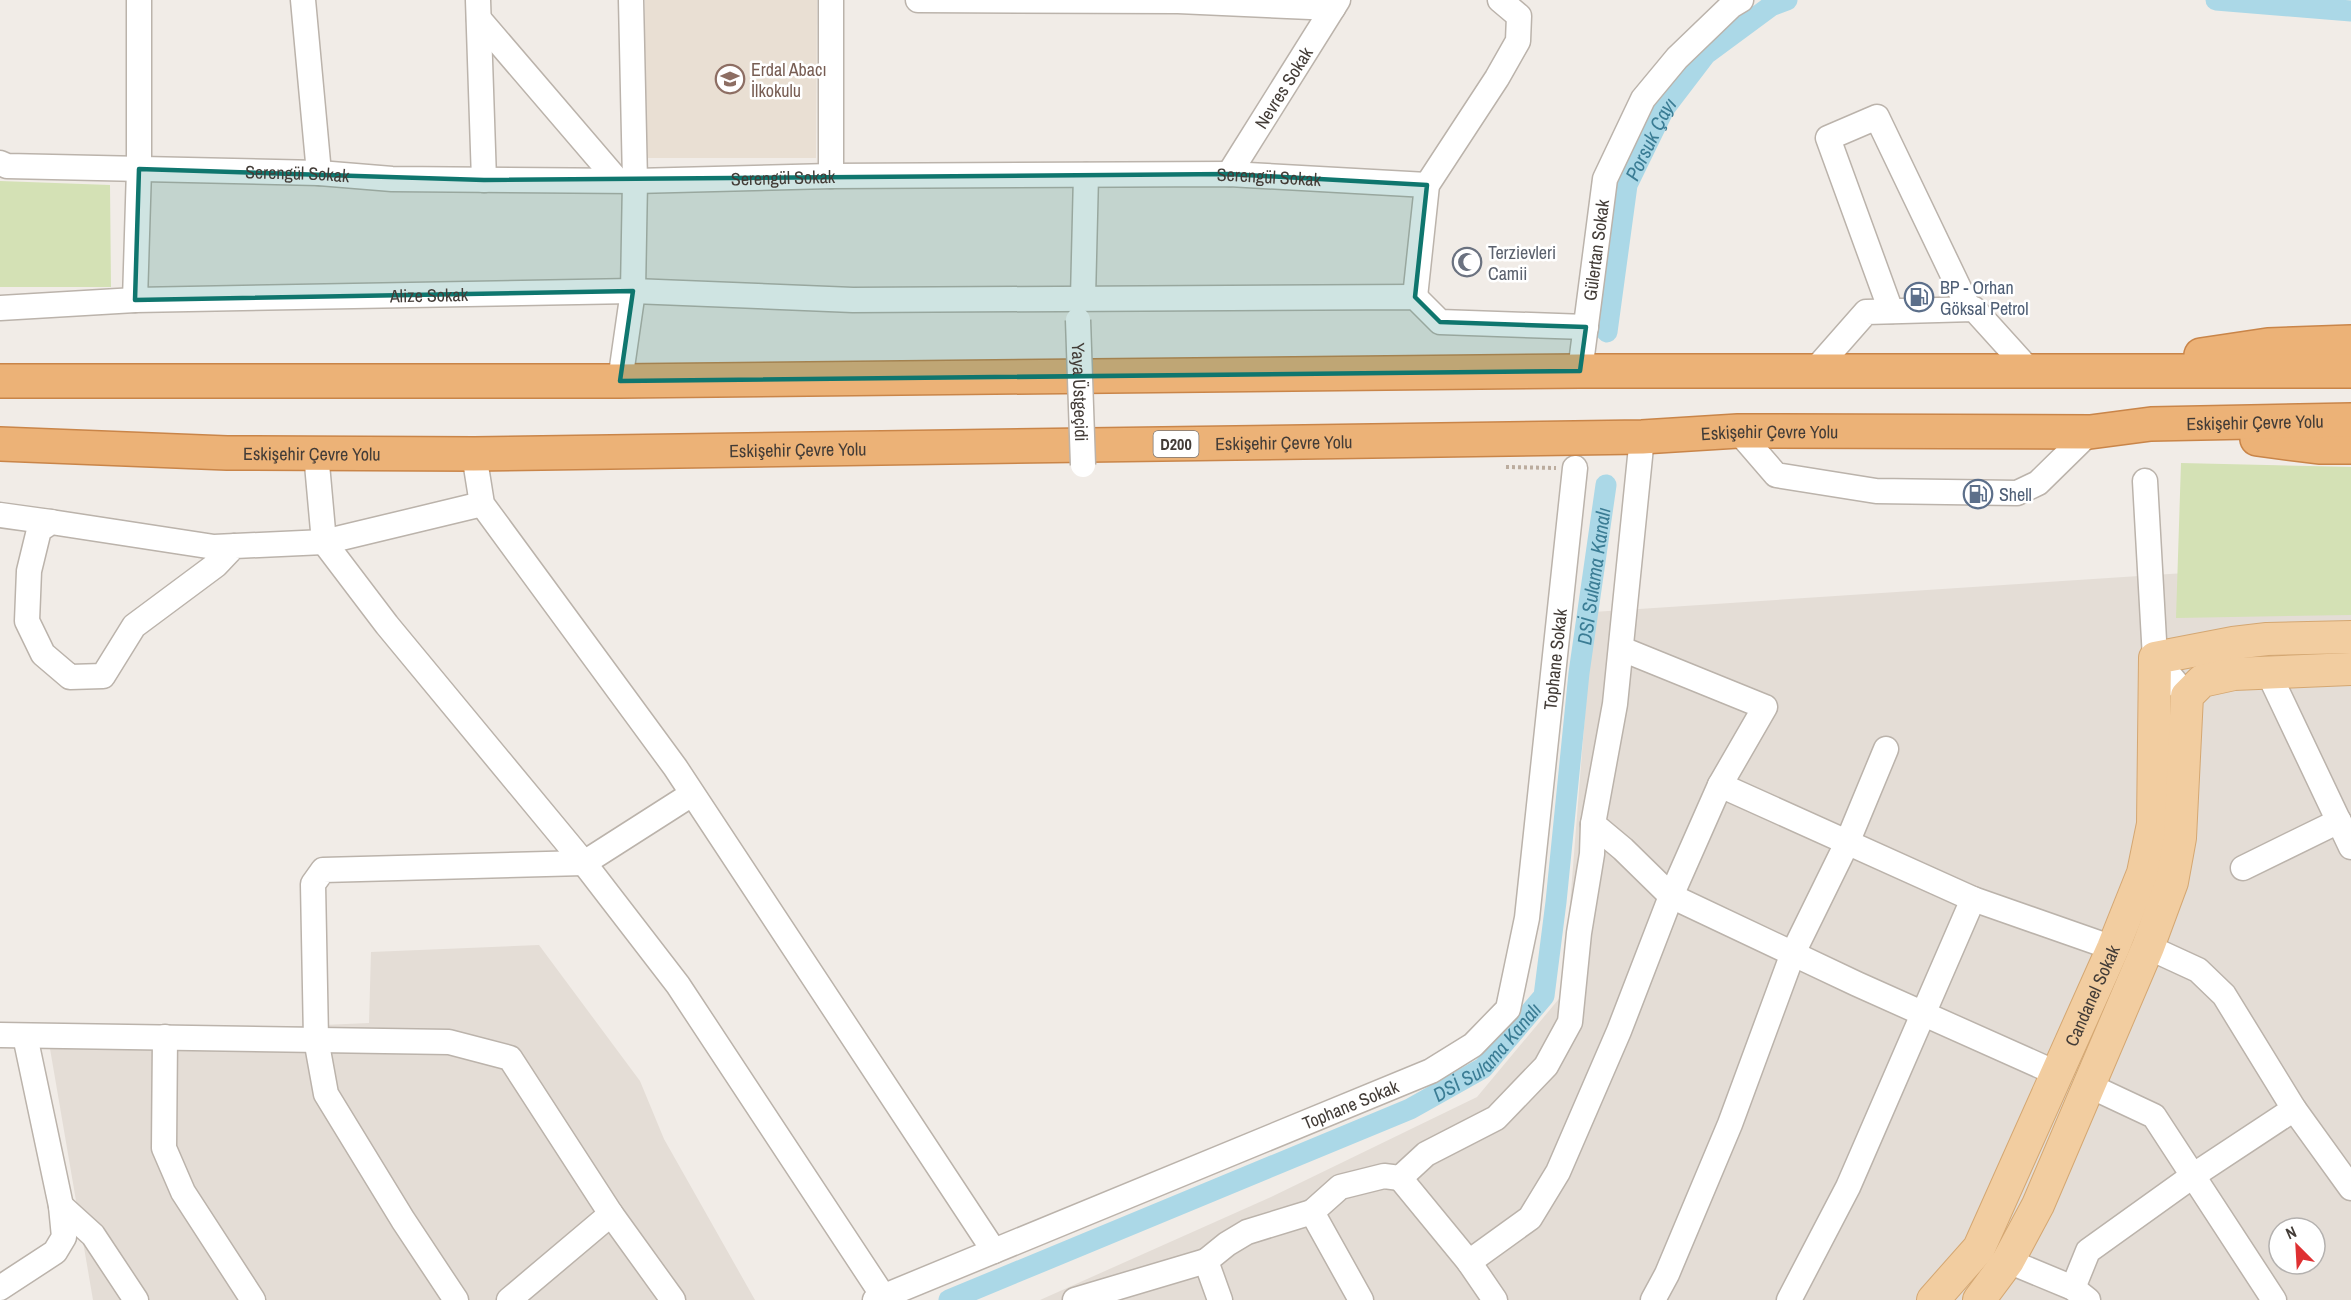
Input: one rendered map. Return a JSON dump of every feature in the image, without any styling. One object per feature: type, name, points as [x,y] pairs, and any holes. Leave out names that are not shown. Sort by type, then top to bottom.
[{"type":"highway","points":[[2077,372],[2268,345],[2351,342]]},
{"type":"highway","points":[[0,381],[620,381],[1815,370],[2351,371]]},
{"type":"highway","name":"Eskişehir Çevre Yolu","points":[[0,444],[227,453],[474,454],[1642,437],[1738,431],[2090,432],[2151,424],[2351,420]]},
{"type":"highway","points":[[2151,424],[2319,447],[2351,447]]},
{"type":"main road","points":[[2155,658],[2267,639],[2351,637]]},
{"type":"main road","name":"Candanel Sokak","points":[[1933,1300],[1979,1248],[2113,948],[2143,873],[2153,824],[2155,658]]},
{"type":"main road","points":[[1979,1300],[2008,1261],[2038,1205],[2148,947],[2172,882],[2180,838],[2187,696],[2202,681],[2234,674],[2351,669]]},
{"type":"street","points":[[135,300],[139,169],[139,0]]},
{"type":"street","points":[[303,0],[319,173]]},
{"type":"street","points":[[620,381],[633,291],[626,180],[631,0]]},
{"type":"street","points":[[831,0],[831,176]]},
{"type":"street","points":[[918,0],[1157,0],[1336,4]]},
{"type":"street","points":[[1500,0],[1519,16],[1518,40],[1497,78],[1427,184],[1415,297],[1440,322],[1586,327]]},
{"type":"street","name":"Gülertan Sokak","points":[[1580,371],[1605,179],[1643,99],[1677,58],[1731,6],[1741,0]]},
{"type":"street","name":"Nevres Sokak","points":[[1229,174],[1336,4]]},
{"type":"street","points":[[479,10],[626,180]]},
{"type":"street","points":[[479,10],[484,180]]},
{"type":"street","points":[[1891,311],[1828,138],[1877,117],[1969,309]]},
{"type":"street","name":"Serengül Sokak","points":[[0,163],[7,166],[319,173],[392,179],[626,180],[831,176],[1229,174],[1427,184]]},
{"type":"street","name":"Yaya Üstgeçidi","points":[[1083,465],[1080,309],[1086,175]]},
{"type":"street","name":"Alize Sokak","points":[[0,308],[135,300],[633,291],[1080,309],[1415,297]]},
{"type":"street","points":[[1815,370],[1866,312],[1974,309],[2031,372]]},
{"type":"street","points":[[1738,431],[1776,475],[1876,491],[2017,493],[2038,483],[2090,432]]},
{"type":"street","points":[[1400,1178],[1426,1154],[1496,1118],[1546,1066],[1570,1022],[1579,933],[1592,855],[1593,824],[1615,704],[1622,649],[1642,437]]},
{"type":"street","points":[[316,453],[324,542],[387,625],[584,863],[678,986],[879,1298]]},
{"type":"street","points":[[474,454],[482,504],[692,794],[994,1251]]},
{"type":"street","name":"Tophane Sokak","points":[[879,1298],[1431,1071],[1473,1046],[1508,1009],[1527,918],[1575,468]]},
{"type":"street","name":"Candanel Sokak","points":[[2145,481],[2155,658]]},
{"type":"street","points":[[0,515],[214,547],[324,542],[482,504]]},
{"type":"street","points":[[51,522],[39,530],[29,572],[27,621],[43,654],[70,677],[104,676],[134,626],[216,566],[234,546]]},
{"type":"street","points":[[1468,1262],[1530,1218],[1558,1172],[1619,1031],[1671,896],[1720,785],[1765,707],[1622,649]]},
{"type":"street","points":[[2155,658],[2187,696]]},
{"type":"street","points":[[2268,672],[2351,847]]},
{"type":"street","points":[[1653,1300],[1667,1274],[1730,1124],[1792,953],[1847,843],[1886,749]]},
{"type":"street","points":[[1720,785],[1973,899],[2113,948]]},
{"type":"street","points":[[456,1300],[403,1220],[326,1094],[316,1039],[313,884],[323,870],[584,863],[692,794]]},
{"type":"street","points":[[2243,868],[2339,821]]},
{"type":"street","points":[[1593,824],[1623,849],[1671,896],[1922,1014],[2056,1073]]},
{"type":"street","points":[[1789,1300],[1848,1187],[1973,899]]},
{"type":"street","points":[[2148,947],[2199,970],[2224,995],[2294,1109],[2351,1188]]},
{"type":"street","points":[[0,1035],[449,1042],[510,1058],[611,1214],[673,1300]]},
{"type":"street","points":[[0,1288],[55,1252],[64,1236],[61,1206],[25,1036]]},
{"type":"street","points":[[165,1037],[164,1148],[183,1192],[253,1300]]},
{"type":"street","points":[[2090,1086],[2154,1116],[2274,1300]]},
{"type":"street","points":[[2008,1261],[2080,1294],[2088,1251],[2194,1175],[2294,1109]]},
{"type":"street","points":[[1075,1300],[1206,1261],[1247,1232],[1312,1212],[1340,1187],[1384,1176],[1400,1178],[1468,1262],[1495,1300]]},
{"type":"street","points":[[61,1206],[93,1235],[136,1300]]},
{"type":"street","points":[[1312,1212],[1361,1300]]},
{"type":"street","points":[[509,1300],[611,1214]]},
{"type":"street","points":[[1206,1261],[1220,1300]]},
{"type":"highlighted area","points":[[139,169],[484,180],[1229,174],[1427,185],[1415,297],[1440,322],[1586,327],[1580,371],[620,381],[633,291],[135,300]]},
{"type":"shaded area","name":"Erdal Abacı İlkokulu","points":[[645,0],[817,0],[816,158],[644,158]]},
{"type":"shaded area","points":[[2351,562],[2351,1300],[1040,1300],[1271,1197],[1477,1097],[1563,994],[1593,612]]},
{"type":"shaded area","points":[[539,945],[640,1081],[664,1139],[755,1300],[93,1300],[48,1037],[369,1023],[371,952]]},
{"type":"green space","points":[[0,181],[110,185],[111,287],[0,287]]},
{"type":"green space","points":[[2181,463],[2351,467],[2351,615],[2176,618]]},
{"type":"waterway","name":"Porsuk Çayı","points":[[1607,332],[1627,185],[1664,109],[1706,54],[1771,6],[1787,0]]},
{"type":"waterway","name":"Porsuk Çayı","points":[[2216,0],[2351,11]]},
{"type":"waterway","name":"DSİ Sulama Kanalı","points":[[949,1300],[1410,1109],[1483,1068],[1544,996],[1556,902],[1579,673],[1606,485]]},
{"type":"place","name":"Erdal Abacı İlkokulu","points":[[730,79]]},
{"type":"place","name":"Terzievleri Camii","points":[[1467,262]]},
{"type":"place","name":"BP - Orhan Göksal Petrol","points":[[1919,297]]},
{"type":"place","name":"Shell","points":[[1978,494]]}]
